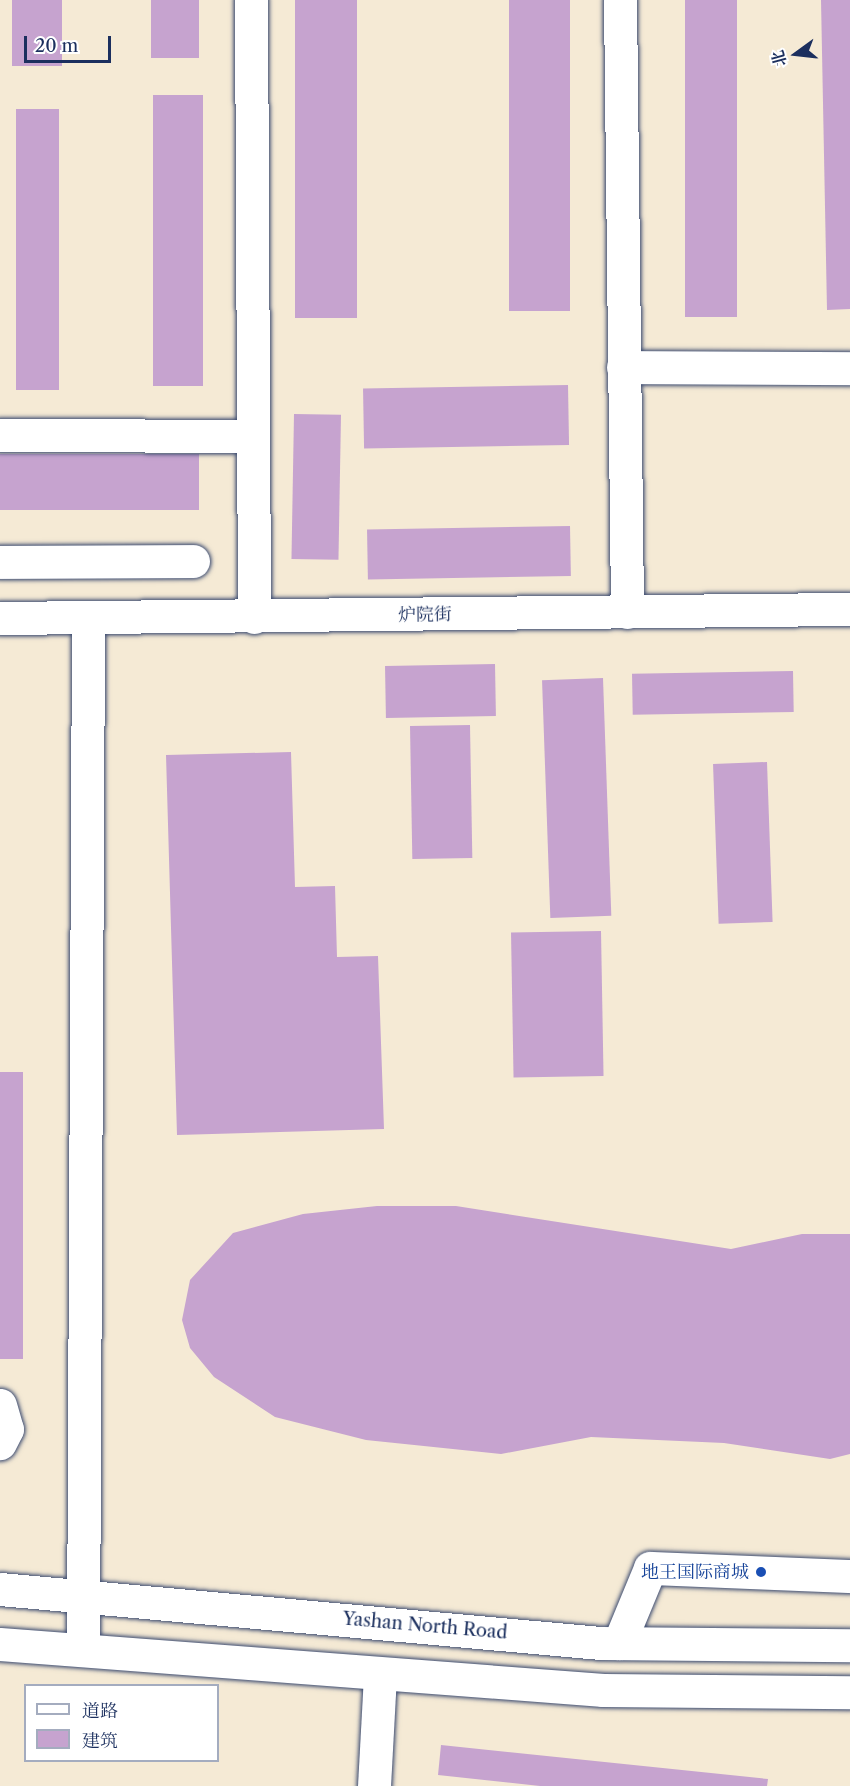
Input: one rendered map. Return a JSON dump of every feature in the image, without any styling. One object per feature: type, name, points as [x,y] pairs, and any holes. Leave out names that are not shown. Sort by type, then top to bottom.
[{"type":"street","points":[[250,0],[254,617]]},
{"type":"street","points":[[620,0],[622,367],[627,612]]},
{"type":"street","points":[[622,367],[850,368]]},
{"type":"street","points":[[0,435],[253,436]]},
{"type":"street","points":[[0,562],[193,561]]},
{"type":"street","name":"炉院街","points":[[0,618],[850,609]]},
{"type":"street","points":[[83,1650],[88,618]]},
{"type":"street","points":[[0,1405],[7,1429],[0,1443]]},
{"type":"street","points":[[620,1643],[650,1568],[850,1576]]},
{"type":"street","name":"Yashan North Road","points":[[0,1589],[620,1643],[850,1645]]},
{"type":"street","points":[[0,1644],[603,1690],[850,1692]]},
{"type":"street","points":[[374,1786],[380,1674]]},
{"type":"building","points":[[12,0],[62,0],[62,66],[12,66]]},
{"type":"building","points":[[151,0],[199,0],[199,58],[151,58]]},
{"type":"building","points":[[295,0],[357,0],[357,318],[295,318]]},
{"type":"building","points":[[509,0],[570,0],[570,311],[509,311]]},
{"type":"building","points":[[685,0],[737,0],[737,317],[685,317]]},
{"type":"building","points":[[821,0],[850,0],[850,309],[827,310]]},
{"type":"building","points":[[153,95],[203,95],[203,386],[153,386]]},
{"type":"building","points":[[16,109],[59,109],[59,390],[16,390]]},
{"type":"building","points":[[568,385],[569,445],[364,449],[363,389]]},
{"type":"building","points":[[294,414],[341,415],[338,560],[291,559]]},
{"type":"building","points":[[0,454],[199,454],[199,510],[0,510]]},
{"type":"building","points":[[570,526],[571,576],[368,580],[367,530]]},
{"type":"building","points":[[495,664],[496,716],[386,718],[385,666]]},
{"type":"building","points":[[793,671],[794,712],[633,715],[632,674]]},
{"type":"building","points":[[603,678],[611,916],[550,918],[542,680]]},
{"type":"building","points":[[470,725],[472,858],[412,859],[410,726]]},
{"type":"building","points":[[291,752],[295,887],[335,886],[337,957],[378,956],[384,1129],[177,1135],[166,755]]},
{"type":"building","points":[[767,762],[773,922],[719,924],[713,764]]},
{"type":"building","points":[[601,931],[604,1076],[514,1078],[511,933]]},
{"type":"building","points":[[0,1072],[23,1072],[23,1359],[0,1359]]},
{"type":"building","points":[[377,1206],[456,1206],[731,1249],[802,1234],[850,1234],[850,1454],[830,1459],[724,1443],[591,1437],[501,1454],[366,1440],[275,1417],[214,1377],[190,1348],[182,1320],[190,1280],[233,1233],[303,1214]]},
{"type":"building","points":[[441,1745],[768,1779],[767,1786],[540,1786],[438,1775]]},
{"type":"place","name":"地王国际商城","points":[[761,1572]]}]
